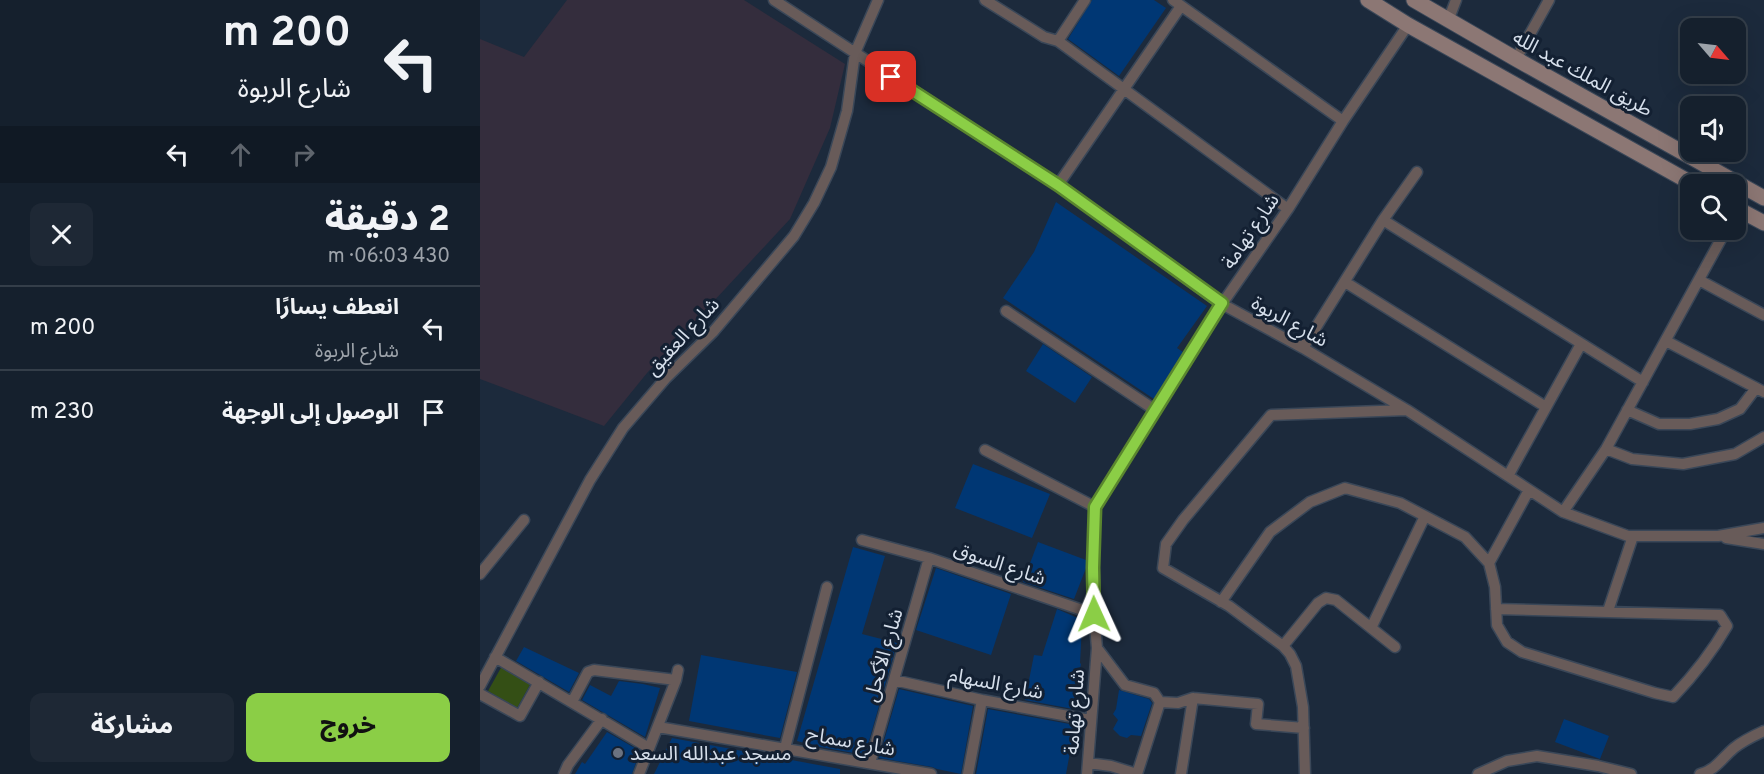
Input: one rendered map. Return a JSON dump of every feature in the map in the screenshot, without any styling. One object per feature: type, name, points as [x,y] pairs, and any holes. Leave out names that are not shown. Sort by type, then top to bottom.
[{"type":"main road","points":[[1368,0],[1408,25],[1680,177]]},
{"type":"main road","name":"طريق الملك عبد الله","points":[[1414,0],[1764,198]]},
{"type":"main road","points":[[1746,215],[1764,223]]},
{"type":"street","name":"شارع الربوة","points":[[774,0],[1058,185],[1222,303],[1304,348],[1407,410],[1563,512],[1628,536],[1718,536],[1764,528]]},
{"type":"street","name":"شارع العقيق","points":[[480,686],[590,480],[623,428],[666,378],[713,332],[794,236],[814,203],[831,167],[847,111],[855,53],[878,0]]},
{"type":"street","points":[[985,0],[1044,37],[1058,41],[1288,209]]},
{"type":"street","points":[[1058,41],[1085,0]]},
{"type":"street","points":[[1448,21],[1456,0]]},
{"type":"street","points":[[1516,59],[1549,0]]},
{"type":"street","points":[[1058,185],[1125,88],[1177,3],[1343,121]]},
{"type":"street","name":"شارع تهامة","points":[[1088,768],[1097,648],[1093,568],[1095,507],[1222,303],[1288,209],[1343,121],[1408,25]]},
{"type":"street","points":[[1304,348],[1383,220],[1417,172]]},
{"type":"street","points":[[1383,220],[1642,382]]},
{"type":"street","points":[[1563,512],[1606,449],[1721,240]]},
{"type":"street","points":[[1699,280],[1764,315]]},
{"type":"street","points":[[1345,282],[1546,407]]},
{"type":"street","points":[[1006,311],[1155,410]]},
{"type":"street","points":[[1627,410],[1659,424],[1690,424],[1718,419],[1740,409],[1760,390],[1666,340]]},
{"type":"street","points":[[1508,476],[1581,344]]},
{"type":"street","points":[[1305,774],[1303,707],[1296,666],[1283,646],[1221,602],[1163,568],[1166,544],[1183,520],[1271,416],[1407,410]]},
{"type":"street","points":[[1606,449],[1632,459],[1683,464],[1735,454],[1764,437]]},
{"type":"street","points":[[985,450],[1095,507]]},
{"type":"street","points":[[1221,602],[1270,532],[1310,502],[1345,488],[1400,503],[1465,537],[1489,563],[1495,587],[1496,609],[1497,625],[1507,642],[1522,652],[1673,697],[1714,649],[1727,626],[1720,615],[1496,609]]},
{"type":"street","points":[[1489,563],[1529,490]]},
{"type":"street","points":[[1371,628],[1425,516]]},
{"type":"street","points":[[480,574],[524,520]]},
{"type":"street","points":[[1608,611],[1633,536]]},
{"type":"street","points":[[1718,536],[1764,544]]},
{"type":"street","name":"شارع السوق","points":[[862,540],[929,558],[1094,614]]},
{"type":"street","name":"شارع الأكحل","points":[[870,763],[929,558]]},
{"type":"street","points":[[785,748],[827,587]]},
{"type":"street","points":[[1283,646],[1318,603],[1326,598],[1336,600],[1395,647]]},
{"type":"street","points":[[1097,648],[1125,685],[1154,693],[1160,702]]},
{"type":"street","points":[[495,657],[649,748]]},
{"type":"street","points":[[572,702],[588,672],[594,670],[677,675],[639,774]]},
{"type":"street","name":"شارع السهام","points":[[894,680],[982,700],[1090,720]]},
{"type":"street","points":[[480,694],[520,716],[538,682]]},
{"type":"street","points":[[1160,702],[1178,703],[1193,698],[1258,704],[1257,724],[1304,728]]},
{"type":"street","points":[[1181,774],[1193,698]]},
{"type":"street","points":[[968,774],[982,700]]},
{"type":"street","points":[[1088,768],[1111,766],[1137,774],[1160,702]]},
{"type":"street","points":[[564,774],[602,719]]},
{"type":"street","name":"شارع سماح","points":[[658,727],[931,774]]},
{"type":"street","points":[[1700,774],[1710,771],[1748,737],[1764,731]]},
{"type":"street","points":[[1478,774],[1507,761],[1537,756],[1598,765],[1630,774]]},
{"type":"shaded area","points":[[567,0],[744,0],[845,64],[830,128],[790,219],[647,373],[604,426],[480,379],[480,39],[524,57]]},
{"type":"green space","points":[[502,666],[531,683],[517,708],[488,691]]},
{"type":"building","points":[[1092,0],[1154,0],[1166,8],[1119,76],[1068,39]]},
{"type":"building","points":[[1056,202],[1207,306],[1177,348],[1183,352],[1154,399],[1003,298],[1034,252]]},
{"type":"building","points":[[1043,344],[1092,377],[1075,403],[1026,371]]},
{"type":"building","points":[[973,464],[1050,494],[1032,538],[955,508]]},
{"type":"building","points":[[1038,542],[1086,560],[1086,568],[1074,599],[1023,582]]},
{"type":"building","points":[[853,547],[885,556],[862,634],[897,643],[865,755],[797,741]]},
{"type":"building","points":[[936,568],[1011,594],[991,655],[916,630]]},
{"type":"building","points":[[1057,609],[1080,619],[1082,626],[1081,664],[1073,709],[1025,700],[1034,655],[1042,656]]},
{"type":"building","points":[[524,647],[579,673],[569,692],[516,661]]},
{"type":"building","points":[[701,655],[797,672],[780,738],[689,721]]},
{"type":"building","points":[[619,681],[660,688],[645,737],[582,700],[590,685],[611,696]]},
{"type":"building","points":[[899,689],[973,706],[961,774],[879,758]]},
{"type":"building","points":[[1119,690],[1149,699],[1152,703],[1141,736],[1131,735],[1127,738],[1120,736],[1113,729],[1118,720],[1113,714]]},
{"type":"building","points":[[988,709],[1075,725],[1066,774],[976,774]]},
{"type":"building","points":[[1564,719],[1609,736],[1600,759],[1555,742]]},
{"type":"building","name":"مسجد عبدالله السعد","points":[[607,732],[640,751],[632,774],[575,774],[582,762],[585,764]]},
{"type":"building","points":[[672,738],[840,769],[840,774],[654,774]]},
{"type":"place","name":"مسجد عبدالله السعد","points":[[618,753]]},
{"type":"route","points":[[891,77],[1058,185],[1222,303],[1095,507],[1094,614]]}]
